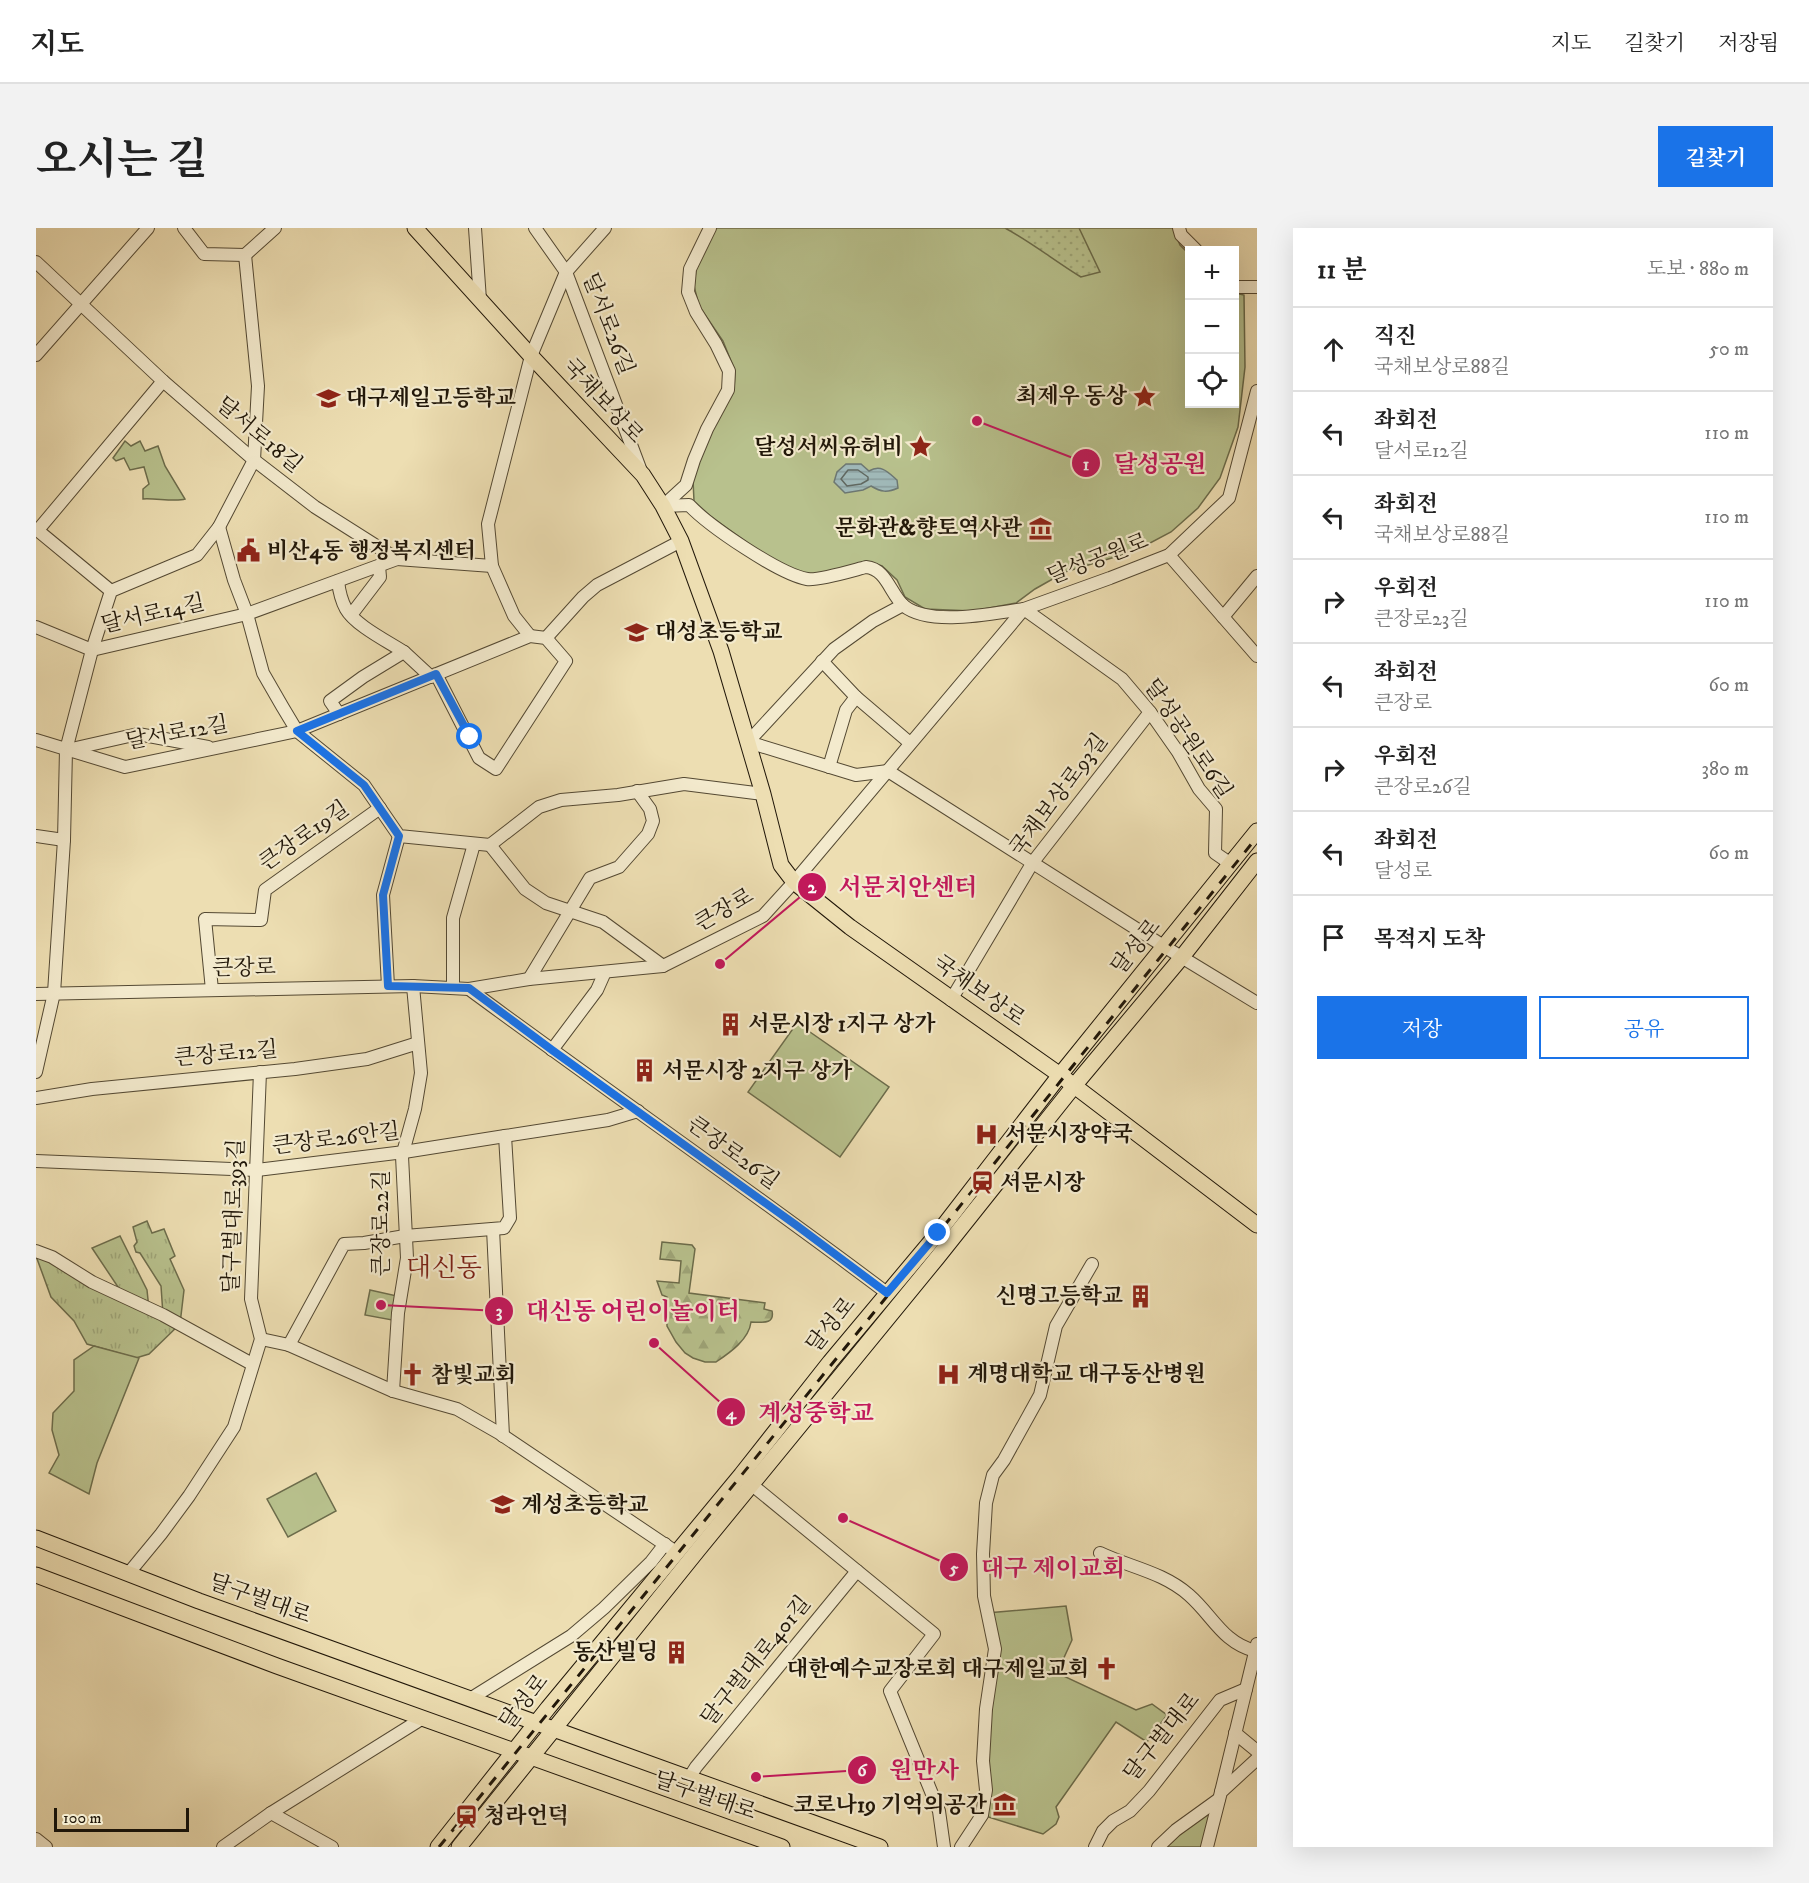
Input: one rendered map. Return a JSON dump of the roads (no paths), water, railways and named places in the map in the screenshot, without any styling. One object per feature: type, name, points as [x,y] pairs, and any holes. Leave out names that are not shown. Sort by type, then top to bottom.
[{"type":"main road","name":"국채보상로","points":[[415,228],[643,475],[663,507],[681,541],[721,651],[763,794],[781,865],[794,882],[850,927],[1074,1086],[1257,1225]]},
{"type":"main road","name":"달성로","points":[[438,1847],[671,1548],[746,1480],[887,1293],[938,1233],[1060,1076],[1257,831]]},
{"type":"main road","points":[[459,1847],[746,1480],[937,1258],[1074,1086],[1182,957],[1257,861]]},
{"type":"main road","name":"달구벌대로","points":[[36,1538],[199,1601],[880,1847]]},
{"type":"main road","name":"달구벌대로","points":[[36,1575],[277,1666],[772,1845]]},
{"type":"street","points":[[36,355],[148,228]]},
{"type":"street","points":[[184,228],[204,254],[245,255],[275,228]]},
{"type":"street","points":[[475,228],[480,300]]},
{"type":"street","name":"달서로26길","points":[[535,228],[566,272],[643,475]]},
{"type":"street","points":[[530,636],[514,616],[492,566],[488,524],[531,356],[566,272],[605,228]]},
{"type":"street","points":[[663,507],[686,485],[706,429],[728,390],[729,371],[716,344],[696,312],[688,292],[690,268],[710,228]]},
{"type":"street","points":[[1179,228],[1181,235],[1192,246]]},
{"type":"street","points":[[36,1072],[54,993],[66,750],[92,650],[111,591],[197,555],[219,527],[254,460],[258,386],[245,255]]},
{"type":"street","name":"달서로18길","points":[[36,262],[163,381],[254,460],[315,507],[398,559],[492,566]]},
{"type":"street","points":[[1239,287],[1257,287]]},
{"type":"street","points":[[111,591],[37,529],[163,381]]},
{"type":"street","name":"달성공원로","points":[[794,882],[1024,609],[1169,555],[1229,498],[1257,391]]},
{"type":"street","points":[[663,507],[689,505],[701,518],[782,571],[809,580],[866,567],[874,568],[882,575],[903,605],[914,611],[938,617],[969,617],[1024,609]]},
{"type":"street","points":[[219,527],[263,673],[297,731],[364,785],[399,836],[383,895],[388,986]]},
{"type":"street","points":[[338,581],[346,610],[433,676],[479,758],[496,769],[566,661],[546,638],[597,585],[681,541]]},
{"type":"street","points":[[1169,555],[1257,656]]},
{"type":"street","name":"달서로14길","points":[[36,627],[92,650],[247,614],[398,559]]},
{"type":"street","points":[[351,615],[380,577],[379,566]]},
{"type":"street","points":[[1223,617],[1257,576]]},
{"type":"street","points":[[903,605],[873,621],[834,649],[748,742],[856,775],[888,771],[1257,1003]]},
{"type":"street","name":"달성공원로6길","points":[[1024,609],[1122,679],[1150,712],[1199,789],[1216,809],[1215,853],[1231,864]]},
{"type":"street","name":"달서로12길","points":[[36,740],[125,767],[297,731],[530,636],[546,638]]},
{"type":"street","points":[[339,714],[330,701],[404,652]]},
{"type":"street","points":[[822,661],[856,697],[910,743]]},
{"type":"street","points":[[828,766],[846,710],[856,697]]},
{"type":"street","name":"국채보상로93길","points":[[951,1000],[1033,862],[1150,712]]},
{"type":"street","name":"달서로12길","points":[[66,750],[138,734],[213,749]]},
{"type":"street","points":[[399,836],[490,845],[539,807],[561,800],[618,795],[684,784],[763,794]]},
{"type":"street","points":[[529,979],[590,878],[619,867],[648,834],[653,821],[650,810],[638,791]]},
{"type":"street","name":"큰장로19길","points":[[212,990],[205,919],[261,920],[265,890],[380,808]]},
{"type":"street","points":[[36,837],[63,840]]},
{"type":"street","points":[[453,988],[453,918],[474,844]]},
{"type":"street","points":[[490,845],[525,889],[546,903],[603,922],[663,966]]},
{"type":"street","name":"큰장로","points":[[36,994],[388,986],[469,988],[529,979],[663,966],[763,916],[794,882]]},
{"type":"street","points":[[552,1050],[597,990],[605,972]]},
{"type":"street","name":"큰장로22길","points":[[393,1391],[398,1313],[407,1258],[402,1156],[415,1109],[421,1073],[413,986]]},
{"type":"street","name":"큰장로26길","points":[[469,988],[887,1293]]},
{"type":"street","name":"큰장로12길","points":[[36,1098],[92,1089],[367,1059],[418,1043]]},
{"type":"street","name":"달구벌대로393길","points":[[260,1072],[251,1299],[261,1339]]},
{"type":"street","name":"큰장로26안길","points":[[36,1161],[257,1170],[404,1152],[608,1120],[638,1111]]},
{"type":"street","points":[[289,1345],[344,1244],[498,1228],[510,1218],[505,1136]]},
{"type":"street","points":[[498,1228],[503,1436]]},
{"type":"street","points":[[36,1251],[52,1257],[100,1286],[163,1315],[252,1364]]},
{"type":"street","points":[[961,1847],[982,1815],[986,1790],[983,1761],[986,1709],[995,1649],[984,1596],[983,1554],[986,1503],[993,1475],[1004,1460],[1040,1395],[1056,1326],[1092,1264]]},
{"type":"street","points":[[129,1574],[189,1496],[234,1427],[261,1339],[289,1345],[393,1391],[457,1409],[503,1436],[671,1548],[651,1562],[604,1608],[571,1636],[470,1699]]},
{"type":"street","points":[[746,1480],[934,1634],[890,1691],[939,1811],[944,1847]]},
{"type":"street","points":[[1100,1553],[1147,1570],[1166,1580],[1189,1595],[1217,1627],[1242,1647],[1256,1648],[1207,1847]]},
{"type":"street","name":"달구벌대로401길","points":[[689,1778],[857,1571]]},
{"type":"street","name":"달구벌대로","points":[[1095,1847],[1102,1831],[1130,1810],[1149,1791],[1220,1700],[1246,1689]]},
{"type":"street","points":[[224,1847],[271,1814],[423,1718]]},
{"type":"street","points":[[1235,1733],[1257,1750]]},
{"type":"street","points":[[1158,1847],[1220,1795],[1257,1759]]},
{"type":"street","points":[[271,1814],[333,1847]]},
{"type":"street","points":[[36,1839],[46,1847]]},
{"type":"water","points":[[846,464],[861,464],[869,471],[877,468],[884,470],[897,480],[898,488],[884,491],[871,486],[845,493],[834,482],[837,472]]},
{"type":"railway","points":[[439,1847],[1257,837]]},
{"type":"place","name":"최제우 동상","points":[[1145,396]]},
{"type":"place","name":"대구제일고등학교","points":[[328,398]]},
{"type":"place","name":"달성공원","points":[[977,421]]},
{"type":"place","name":"달성서씨유허비","points":[[921,447]]},
{"type":"place","name":"문화관&향토역사관","points":[[1040,528]]},
{"type":"place","name":"비산4동 행정복지센터","points":[[249,551]]},
{"type":"place","name":"대성초등학교","points":[[637,632]]},
{"type":"place","name":"서문치안센터","points":[[720,964]]},
{"type":"place","name":"서문시장 1지구 상가","points":[[730,1024]]},
{"type":"place","name":"서문시장 2지구 상가","points":[[644,1071]]},
{"type":"place","name":"서문시장약국","points":[[987,1134]]},
{"type":"place","name":"서문시장","points":[[982,1183]]},
{"type":"place","name":"신명고등학교","points":[[1141,1296]]},
{"type":"place","name":"대신동 어린이놀이터","points":[[381,1305]]},
{"type":"place","name":"계성중학교","points":[[654,1343]]},
{"type":"place","name":"계명대학교 대구동산병원","points":[[949,1374]]},
{"type":"place","name":"참빛교회","points":[[413,1375]]},
{"type":"place","name":"계성초등학교","points":[[503,1505]]},
{"type":"place","name":"대구 제이교회","points":[[843,1518]]},
{"type":"place","name":"동산빌딩","points":[[676,1652]]},
{"type":"place","name":"대한예수교장로회 대구제일교회","points":[[1107,1669]]},
{"type":"place","name":"원만사","points":[[756,1777]]},
{"type":"place","name":"코로나19 기억의공간","points":[[1005,1805]]},
{"type":"place","name":"청라언덕","points":[[466,1816]]},
{"type":"district","name":"대신동","points":[[444,1268]]}]
